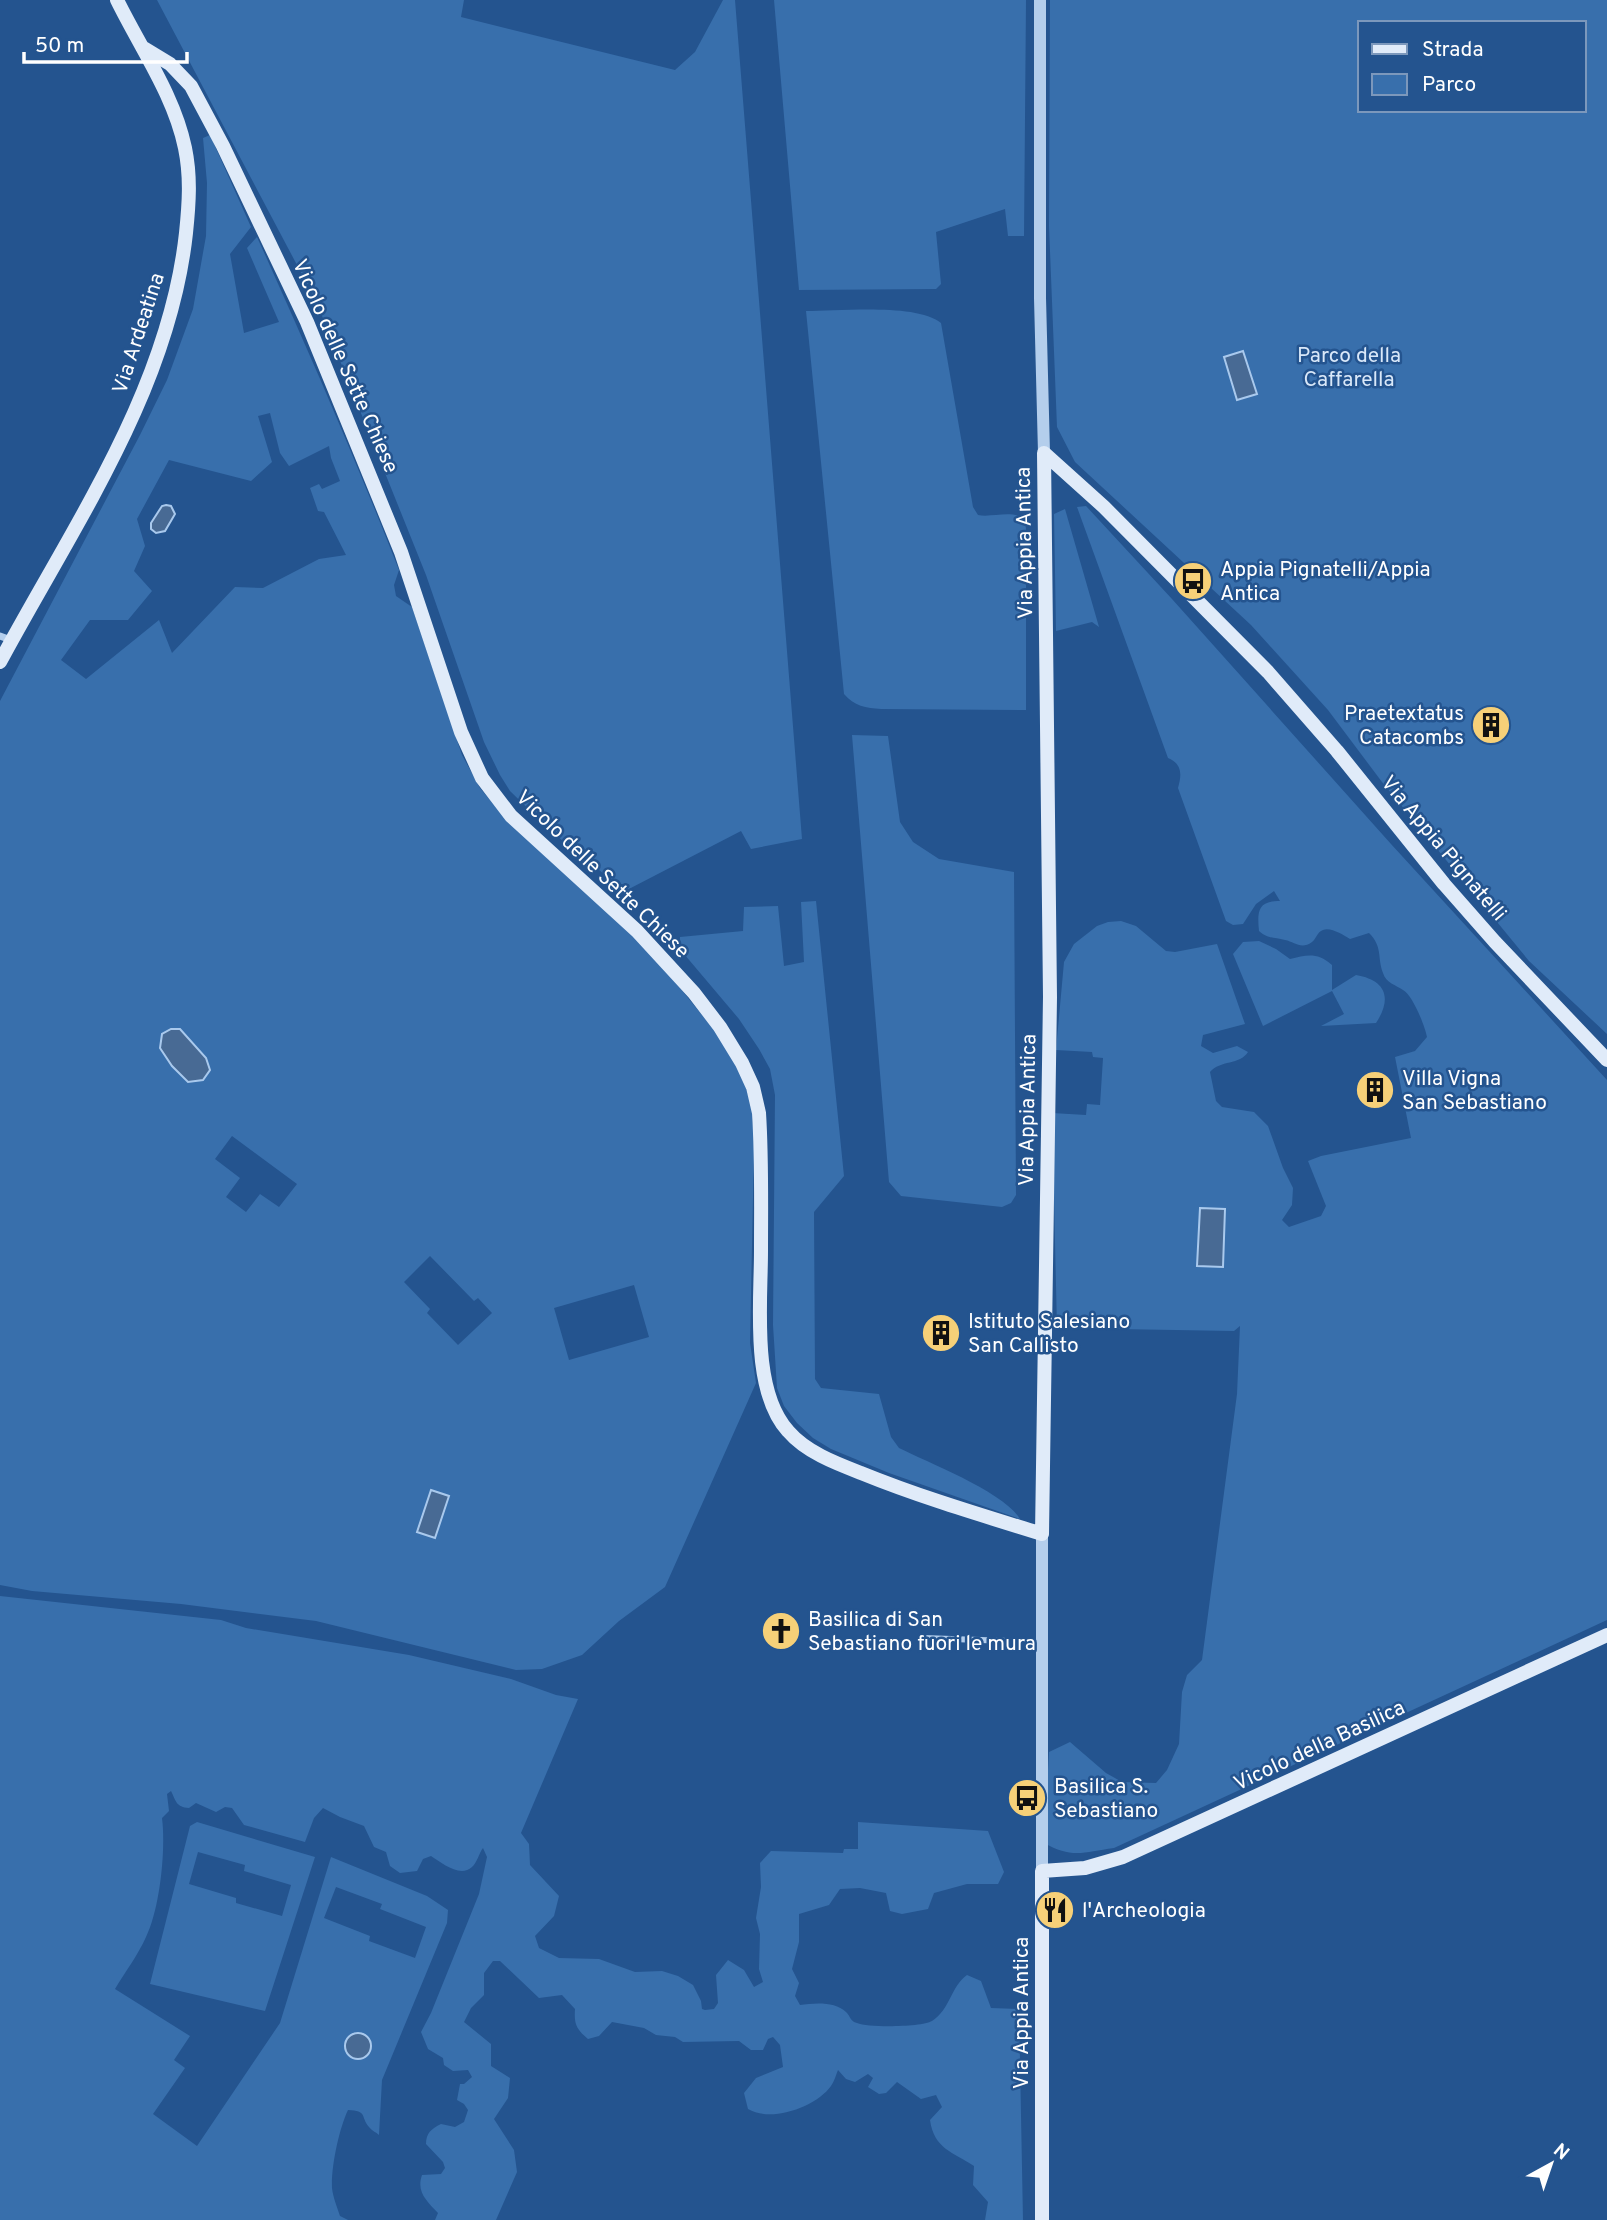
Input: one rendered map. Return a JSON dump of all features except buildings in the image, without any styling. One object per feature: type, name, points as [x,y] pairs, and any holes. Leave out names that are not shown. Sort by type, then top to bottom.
[{"type":"main road","name":"Via Ardeatina","points":[[0,662],[6,638],[108,466],[132,417],[157,356],[179,279],[188,211],[189,180],[185,149],[172,108],[117,0]]},
{"type":"main road","name":"Vicolo delle Sette Chiese","points":[[142,47],[170,64],[191,86],[223,146],[307,322],[401,552],[458,722],[481,778],[511,816],[662,956],[720,1027],[747,1071],[759,1113],[762,1343],[767,1387],[776,1415],[800,1443],[836,1463],[898,1488],[1042,1534]]},
{"type":"main road","name":"Via Appia Pignatelli","points":[[1044,453],[1121,523],[1268,672],[1338,751],[1452,893],[1607,1060]]},
{"type":"main road","name":"Via Appia Antica","points":[[1042,1534],[1050,997],[1044,453]]},
{"type":"main road","name":"Vicolo della Basilica","points":[[1042,1871],[1084,1868],[1134,1853],[1607,1635]]},
{"type":"main road","name":"Via Appia Antica","points":[[1042,1871],[1042,2220]]},
{"type":"street","name":"Via Appia Antica","points":[[1040,0],[1040,298],[1044,453]]},
{"type":"street","name":"Via Appia Antica","points":[[1042,1534],[1042,1871]]},
{"type":"street","points":[[923,1637],[1009,1641]]},
{"type":"green space","points":[[157,0],[464,0],[461,17],[675,70],[695,52],[723,0],[735,0],[802,839],[751,849],[741,831],[625,891],[552,832],[510,791],[484,742],[426,575],[316,301]]},
{"type":"green space","points":[[774,0],[1026,0],[1024,236],[1008,236],[1005,209],[936,232],[941,284],[936,289],[799,290]]},
{"type":"green space","name":"Parco della Caffarella","points":[[1050,0],[1607,0],[1607,1034],[1529,961],[1382,782],[1328,710],[1251,625],[1075,462],[1057,427],[1049,226]]},
{"type":"green space","points":[[210,135],[251,227],[230,254],[244,333],[279,322],[247,248],[257,237],[399,570],[394,585],[396,596],[412,607],[462,755],[480,788],[505,818],[634,934],[720,1037],[742,1075],[752,1107],[754,1149],[750,1343],[756,1383],[665,1587],[619,1621],[582,1655],[542,1669],[516,1670],[316,1621],[181,1604],[32,1591],[0,1585],[0,701],[140,435],[167,380],[193,309],[206,236],[207,183],[203,138]],"holes":[[[270,413],[280,453],[289,466],[329,446],[340,481],[322,489],[319,484],[310,488],[318,511],[324,512],[346,555],[319,559],[263,588],[235,587],[172,653],[159,620],[86,679],[61,660],[90,620],[128,620],[152,591],[134,571],[145,546],[137,519],[169,460],[251,481],[272,462],[258,416]],[[232,1136],[297,1184],[279,1207],[260,1194],[246,1212],[226,1197],[240,1178],[215,1159]],[[430,1256],[474,1301],[478,1298],[492,1313],[458,1345],[427,1313],[430,1309],[404,1282]],[[634,1285],[649,1337],[569,1360],[554,1308]]]},
{"type":"green space","points":[[896,310],[930,317],[941,323],[973,507],[978,515],[1015,515],[1025,520],[1026,710],[876,709],[856,704],[844,694],[806,311]]},
{"type":"green space","points":[[1086,506],[1607,1080],[1607,1620],[1114,1848],[1071,1853],[1044,1843],[1049,1752],[1070,1742],[1106,1773],[1122,1782],[1156,1783],[1167,1770],[1179,1744],[1182,1692],[1187,1675],[1202,1660],[1237,1394],[1240,1326],[1234,1331],[1057,1328],[1052,1113],[1086,1115],[1087,1104],[1100,1105],[1103,1058],[1093,1057],[1092,1052],[1056,1050],[1064,962],[1074,944],[1097,926],[1108,922],[1121,921],[1136,926],[1166,951],[1175,952],[1217,944],[1245,1024],[1203,1035],[1201,1046],[1213,1053],[1237,1046],[1248,1052],[1240,1059],[1210,1072],[1216,1101],[1222,1107],[1254,1112],[1268,1126],[1293,1188],[1292,1205],[1282,1220],[1289,1227],[1321,1216],[1326,1206],[1308,1161],[1411,1138],[1395,1057],[1415,1051],[1427,1037],[1410,997],[1384,976],[1378,948],[1369,933],[1350,939],[1326,929],[1305,945],[1265,935],[1259,931],[1259,913],[1263,905],[1280,901],[1274,891],[1256,904],[1243,924],[1233,925],[1226,921],[1178,788],[1180,770],[1176,763],[1168,758],[1077,507]]},
{"type":"green space","points":[[1065,509],[1099,627],[1092,622],[1056,631],[1054,514]]},
{"type":"green space","points":[[852,735],[888,736],[900,822],[913,842],[939,859],[1014,872],[1016,1195],[1011,1203],[1002,1207],[901,1196],[889,1182]]},
{"type":"green space","points":[[816,901],[844,1176],[814,1212],[815,1379],[821,1388],[879,1394],[891,1437],[899,1448],[983,1489],[999,1499],[1020,1519],[889,1473],[831,1449],[813,1438],[797,1423],[784,1406],[777,1388],[773,1325],[775,1095],[770,1069],[739,1019],[679,948],[680,937],[743,931],[744,907],[778,906],[784,966],[804,962],[801,902]]},
{"type":"green space","points":[[1259,941],[1290,959],[1312,956],[1327,961],[1332,965],[1332,990],[1356,975],[1374,981],[1380,986],[1385,998],[1376,1023],[1321,1026],[1344,1014],[1332,991],[1263,1026],[1233,954],[1243,942]]},
{"type":"green space","points":[[0,1596],[221,1620],[246,1628],[409,1655],[511,1679],[556,1695],[578,1699],[521,1833],[529,1844],[530,1865],[559,1896],[554,1916],[535,1936],[539,1948],[559,1958],[599,1959],[635,1972],[662,1971],[678,1976],[693,1985],[702,2009],[705,2010],[714,2009],[718,2003],[716,1975],[728,1960],[744,1970],[754,1987],[763,1982],[759,1969],[760,1934],[756,1918],[761,1887],[760,1863],[771,1851],[843,1853],[844,1849],[858,1849],[858,1822],[988,1831],[1004,1872],[998,1884],[967,1884],[934,1893],[928,1909],[902,1914],[890,1911],[886,1893],[860,1888],[840,1889],[829,1905],[799,1914],[799,1942],[792,1969],[799,1983],[795,1996],[800,2005],[830,2004],[841,2008],[853,2021],[863,2025],[907,2026],[932,2021],[943,2011],[957,1985],[967,1975],[981,1981],[991,2008],[1019,2009],[1023,2220],[985,2220],[988,2202],[973,2185],[974,2166],[940,2144],[932,2130],[930,2120],[942,2107],[936,2095],[921,2099],[897,2082],[886,2093],[879,2094],[868,2087],[873,2078],[868,2074],[855,2082],[846,2079],[838,2070],[824,2094],[804,2106],[780,2113],[758,2113],[748,2109],[744,2093],[756,2078],[783,2067],[780,2045],[773,2037],[768,2039],[763,2050],[751,2050],[739,2041],[683,2042],[675,2037],[656,2035],[644,2028],[612,2022],[599,2036],[588,2039],[577,2026],[575,2009],[562,1995],[539,1998],[500,1961],[493,1961],[484,1973],[484,1995],[471,2008],[464,2022],[491,2044],[491,2066],[510,2078],[508,2098],[494,2119],[514,2150],[517,2172],[496,2220],[435,2220],[438,2213],[424,2196],[420,2186],[422,2175],[441,2174],[445,2168],[443,2162],[426,2144],[427,2137],[441,2124],[455,2127],[464,2122],[468,2110],[457,2100],[460,2084],[472,2077],[468,2070],[453,2071],[444,2065],[443,2058],[428,2049],[421,2032],[479,1894],[487,1857],[483,1848],[474,1865],[467,1870],[451,1868],[431,1856],[423,1859],[417,1871],[400,1873],[390,1866],[386,1852],[374,1847],[364,1826],[323,1808],[314,1818],[305,1842],[244,1825],[232,1808],[225,1807],[216,1812],[196,1803],[189,1808],[181,1806],[171,1791],[167,1794],[169,1811],[162,1818],[162,1862],[155,1911],[143,1944],[115,1989],[190,2036],[174,2060],[185,2068],[153,2114],[197,2146],[280,2023],[331,1857],[427,1896],[448,1910],[447,1923],[382,2080],[379,2135],[369,2127],[361,2113],[354,2111],[348,2110],[342,2127],[334,2159],[332,2188],[340,2216],[348,2220],[0,2220]],"holes":[[[336,1887],[382,1904],[380,1909],[426,1927],[415,1958],[369,1941],[370,1936],[324,1918]]]},
{"type":"green space","points":[[197,1822],[315,1857],[265,2011],[150,1984],[190,1826]],"holes":[[[198,1852],[245,1865],[244,1871],[291,1885],[282,1916],[236,1903],[236,1898],[189,1884]]]},
{"type":"shaded area","points":[[1243,351],[1257,394],[1237,400],[1224,357]]},
{"type":"shaded area","points":[[162,506],[171,506],[175,514],[165,531],[156,533],[151,529],[151,523]]},
{"type":"shaded area","points":[[171,1029],[180,1029],[206,1058],[210,1070],[203,1080],[188,1082],[172,1066],[160,1048],[162,1034]]},
{"type":"shaded area","points":[[1200,1208],[1225,1209],[1223,1267],[1197,1266]]},
{"type":"shaded area","points":[[431,1490],[449,1496],[435,1538],[417,1532]]},
{"type":"shaded area","points":[[358,2033],[367,2037],[371,2046],[367,2055],[358,2059],[349,2055],[345,2046],[349,2037]]},
{"type":"place","name":"Appia Pignatelli/Appia Antica","points":[[1193,581]]},
{"type":"place","name":"Praetextatus Catacombs","points":[[1491,725]]},
{"type":"place","name":"Villa Vigna San Sebastiano","points":[[1375,1090]]},
{"type":"place","name":"Istituto Salesiano San Callisto","points":[[941,1333]]},
{"type":"place","name":"Basilica di San Sebastiano fuori le mura","points":[[781,1631]]},
{"type":"place","name":"Basilica S. Sebastiano","points":[[1027,1798]]},
{"type":"place","name":"l'Archeologia","points":[[1055,1910]]}]
